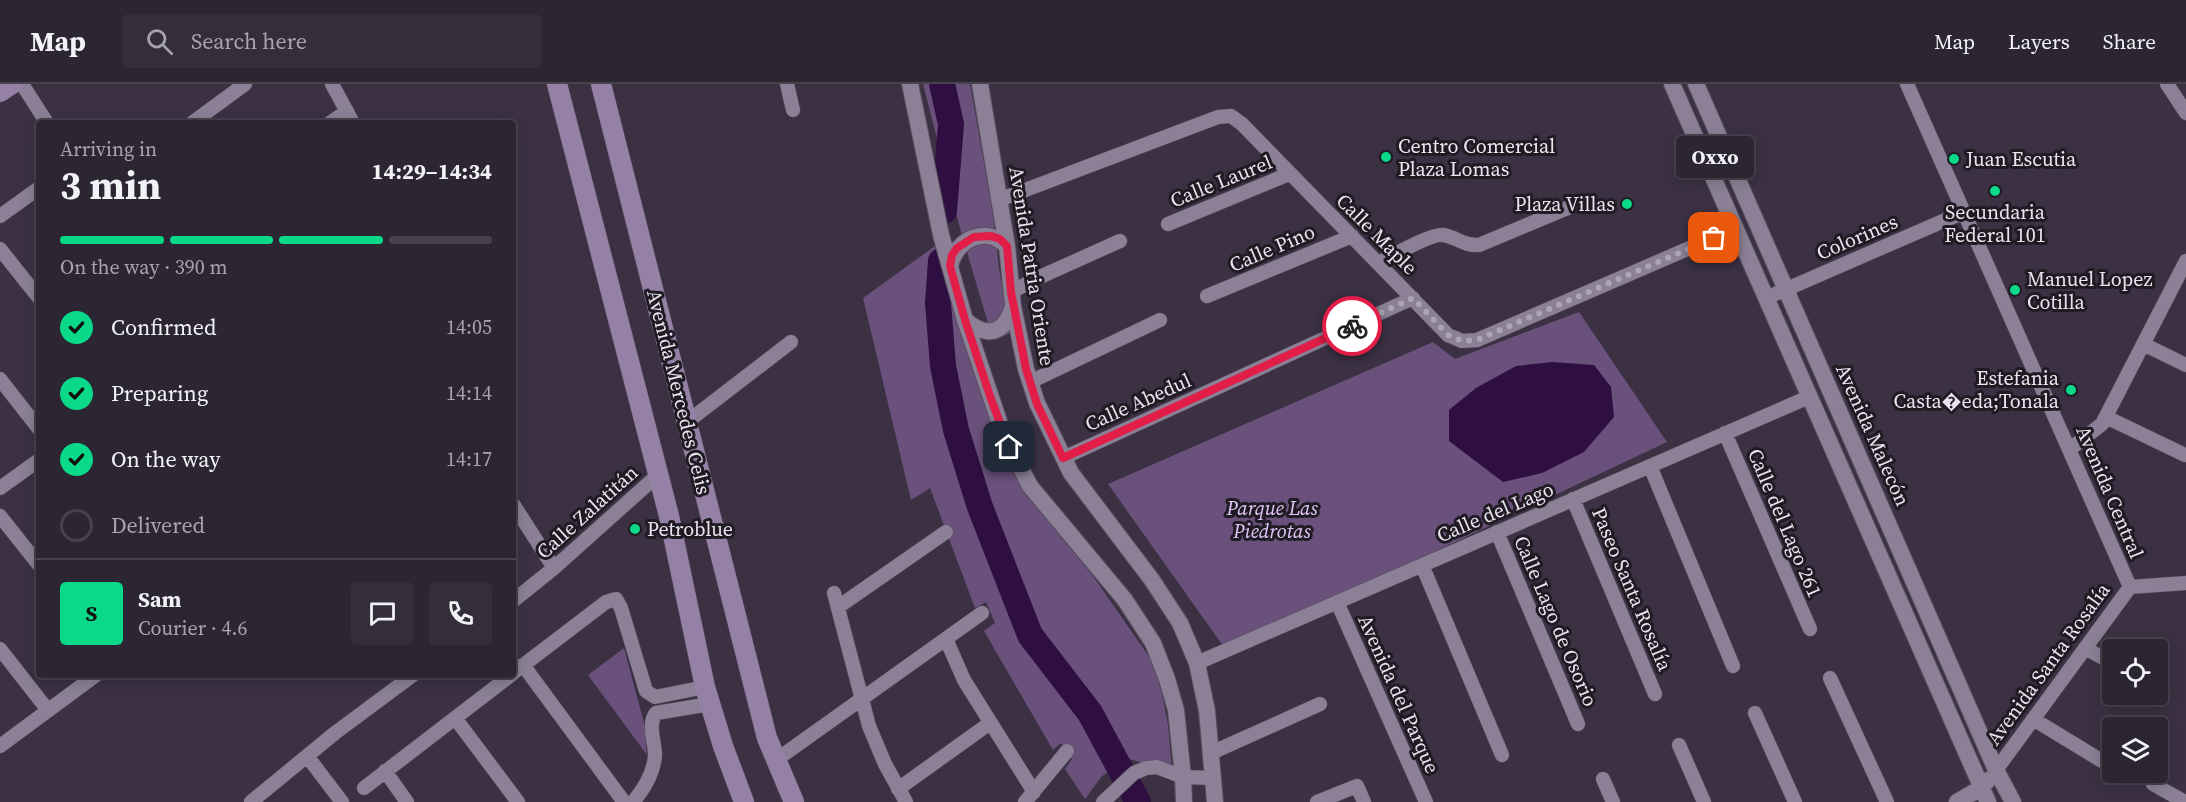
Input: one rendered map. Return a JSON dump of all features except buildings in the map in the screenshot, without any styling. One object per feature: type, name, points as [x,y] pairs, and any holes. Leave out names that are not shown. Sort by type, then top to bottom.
[{"type":"main road","points":[[0,92],[12,84]]},
{"type":"main road","name":"Avenida Mercedes Celis","points":[[557,84],[659,474],[708,696],[723,746],[744,802]]},
{"type":"main road","name":"Avenida Mercedes Celis","points":[[601,84],[767,738],[794,802]]},
{"type":"street","points":[[22,84],[45,120]]},
{"type":"street","points":[[196,120],[245,84]]},
{"type":"street","points":[[332,84],[350,117]]},
{"type":"street","points":[[787,84],[793,110]]},
{"type":"street","points":[[910,84],[941,235],[965,320],[1003,434],[1030,486],[1125,600],[1153,644],[1176,710],[1184,802]]},
{"type":"street","name":"Avenida Patria Oriente","points":[[981,84],[1007,246],[1012,299],[1037,404],[1071,473],[1152,580],[1180,623],[1197,663],[1207,711],[1215,802]]},
{"type":"street","points":[[1672,84],[1984,795]]},
{"type":"street","name":"Avenida Malecón","points":[[1696,84],[1996,770],[2013,802]]},
{"type":"street","name":"Avenida Central","points":[[1908,84],[2130,587]]},
{"type":"street","points":[[2167,84],[2186,113]]},
{"type":"street","name":"Calle Maple","points":[[999,200],[1218,117],[1231,116],[1448,335],[1462,341],[1477,340],[1736,228]]},
{"type":"street","name":"Calle Laurel","points":[[1168,224],[1289,174]]},
{"type":"street","points":[[0,216],[36,190]]},
{"type":"street","points":[[1378,263],[1436,235],[1448,236],[1466,245],[1479,245],[1570,207]]},
{"type":"street","name":"Colorines","points":[[1766,298],[1964,212]]},
{"type":"street","points":[[950,266],[952,255],[957,248],[974,237],[991,236],[1000,239],[1007,246]]},
{"type":"street","name":"Calle Pino","points":[[1207,296],[1352,236]]},
{"type":"street","points":[[965,320],[981,332],[998,329],[1010,315],[1012,299],[1042,276],[1120,241]]},
{"type":"street","points":[[0,249],[36,294]]},
{"type":"street","points":[[2070,449],[2102,424],[2144,344],[2181,285],[2186,261]]},
{"type":"street","name":"Calle Abedul","points":[[1063,458],[1413,298]]},
{"type":"street","points":[[1030,382],[1160,320]]},
{"type":"street","points":[[687,422],[791,342]]},
{"type":"street","points":[[2144,344],[2186,365]]},
{"type":"street","points":[[0,380],[36,425]]},
{"type":"street","name":"Calle del Lago","points":[[1197,663],[1809,397]]},
{"type":"street","points":[[2106,417],[2185,455]]},
{"type":"street","name":"Calle del Lago 261","points":[[1725,434],[1810,629]]},
{"type":"street","points":[[0,488],[36,462]]},
{"type":"street","points":[[1650,466],[1733,666]]},
{"type":"street","name":"Calle Zalatitán","points":[[516,599],[554,568],[659,474]]},
{"type":"street","name":"Paseo Santa Rosalía","points":[[1573,499],[1655,694]]},
{"type":"street","points":[[516,509],[554,568]]},
{"type":"street","points":[[0,516],[36,561]]},
{"type":"street","points":[[838,607],[946,532]]},
{"type":"street","name":"Calle Lago de Osorio","points":[[1497,532],[1578,724]]},
{"type":"street","points":[[1422,565],[1502,755]]},
{"type":"street","name":"Avenida Santa Rosalía","points":[[1957,802],[1984,795],[1996,770],[2130,587],[2186,583]]},
{"type":"street","points":[[834,593],[869,726],[906,802]]},
{"type":"street","points":[[624,802],[516,671],[606,602],[616,599],[621,608],[649,695],[655,697],[708,696]]},
{"type":"street","name":"Avenida del Parque","points":[[1337,602],[1426,802]]},
{"type":"street","points":[[776,760],[982,613]]},
{"type":"street","points":[[946,639],[964,680],[990,723],[1029,797],[1067,752]]},
{"type":"street","points":[[2085,648],[2102,657]]},
{"type":"street","points":[[0,650],[48,709]]},
{"type":"street","points":[[0,746],[92,678]]},
{"type":"street","points":[[251,802],[409,678]]},
{"type":"street","points":[[364,788],[507,678]]},
{"type":"street","points":[[1830,678],[1887,802]]},
{"type":"street","points":[[633,802],[641,793],[650,775],[655,755],[652,722],[656,713],[708,696]]},
{"type":"street","points":[[1211,753],[1320,704]]},
{"type":"street","points":[[1755,713],[1794,802]]},
{"type":"street","points":[[455,718],[518,802]]},
{"type":"street","points":[[2033,719],[2102,761]]},
{"type":"street","points":[[898,789],[990,723]]},
{"type":"street","points":[[1679,745],[1704,802]]},
{"type":"street","points":[[307,756],[342,802]]},
{"type":"street","points":[[1103,802],[1134,773],[1146,768],[1157,767],[1183,777],[1213,778]]},
{"type":"street","points":[[385,771],[407,802]]},
{"type":"street","points":[[1603,779],[1613,802]]},
{"type":"street","points":[[2153,784],[2185,802]]},
{"type":"street","points":[[1317,802],[1357,786],[1364,802]]},
{"type":"green space","points":[[923,84],[970,84],[1011,333],[993,340],[961,232]]},
{"type":"green space","points":[[935,246],[971,366],[1020,480],[1037,507],[1093,576],[1150,658],[1160,683],[1168,725],[1172,771],[1129,759],[1102,776],[1085,799],[1065,769],[1072,759],[1061,743],[1053,750],[984,631],[995,623],[986,602],[975,608],[930,488],[911,500],[863,298]]},
{"type":"green space","name":"Parque Las Piedrotas","points":[[1579,312],[1667,442],[1226,650],[1108,484],[1433,342],[1455,359]]},
{"type":"green space","points":[[624,648],[644,723],[647,755],[588,675]]},
{"type":"shaded area","points":[[1552,362],[1594,365],[1611,387],[1614,417],[1584,452],[1542,473],[1503,482],[1449,441],[1449,410],[1476,388],[1516,366]]},
{"type":"waterway","points":[[942,84],[951,124],[944,211]]},
{"type":"waterway","points":[[941,261],[938,303],[943,366],[956,430],[980,507],[1030,635],[1090,713],[1138,802]]},
{"type":"way so far","points":[[1352,326],[1413,298],[1448,335],[1462,341],[1477,340],[1714,238]]},
{"type":"place","name":"Centro Comercial Plaza Lomas","points":[[1386,157]]},
{"type":"place","name":"Juan Escutia","points":[[1954,159]]},
{"type":"place","name":"Secundaria Federal 101","points":[[1995,191]]},
{"type":"place","name":"Plaza Villas","points":[[1627,204]]},
{"type":"place","name":"Oxxo","points":[[1714,238]]},
{"type":"place","name":"Manuel Lopez Cotilla","points":[[2015,290]]},
{"type":"place","name":"Estefania Casta�eda;Tonala","points":[[2071,390]]},
{"type":"place","name":"Petroblue","points":[[635,529]]},
{"type":"route","points":[[1009,447],[965,320],[950,266],[952,255],[957,248],[966,240],[974,237],[991,236],[1000,239],[1007,246],[1013,306],[1026,369],[1037,404],[1063,458],[1352,326]]}]
